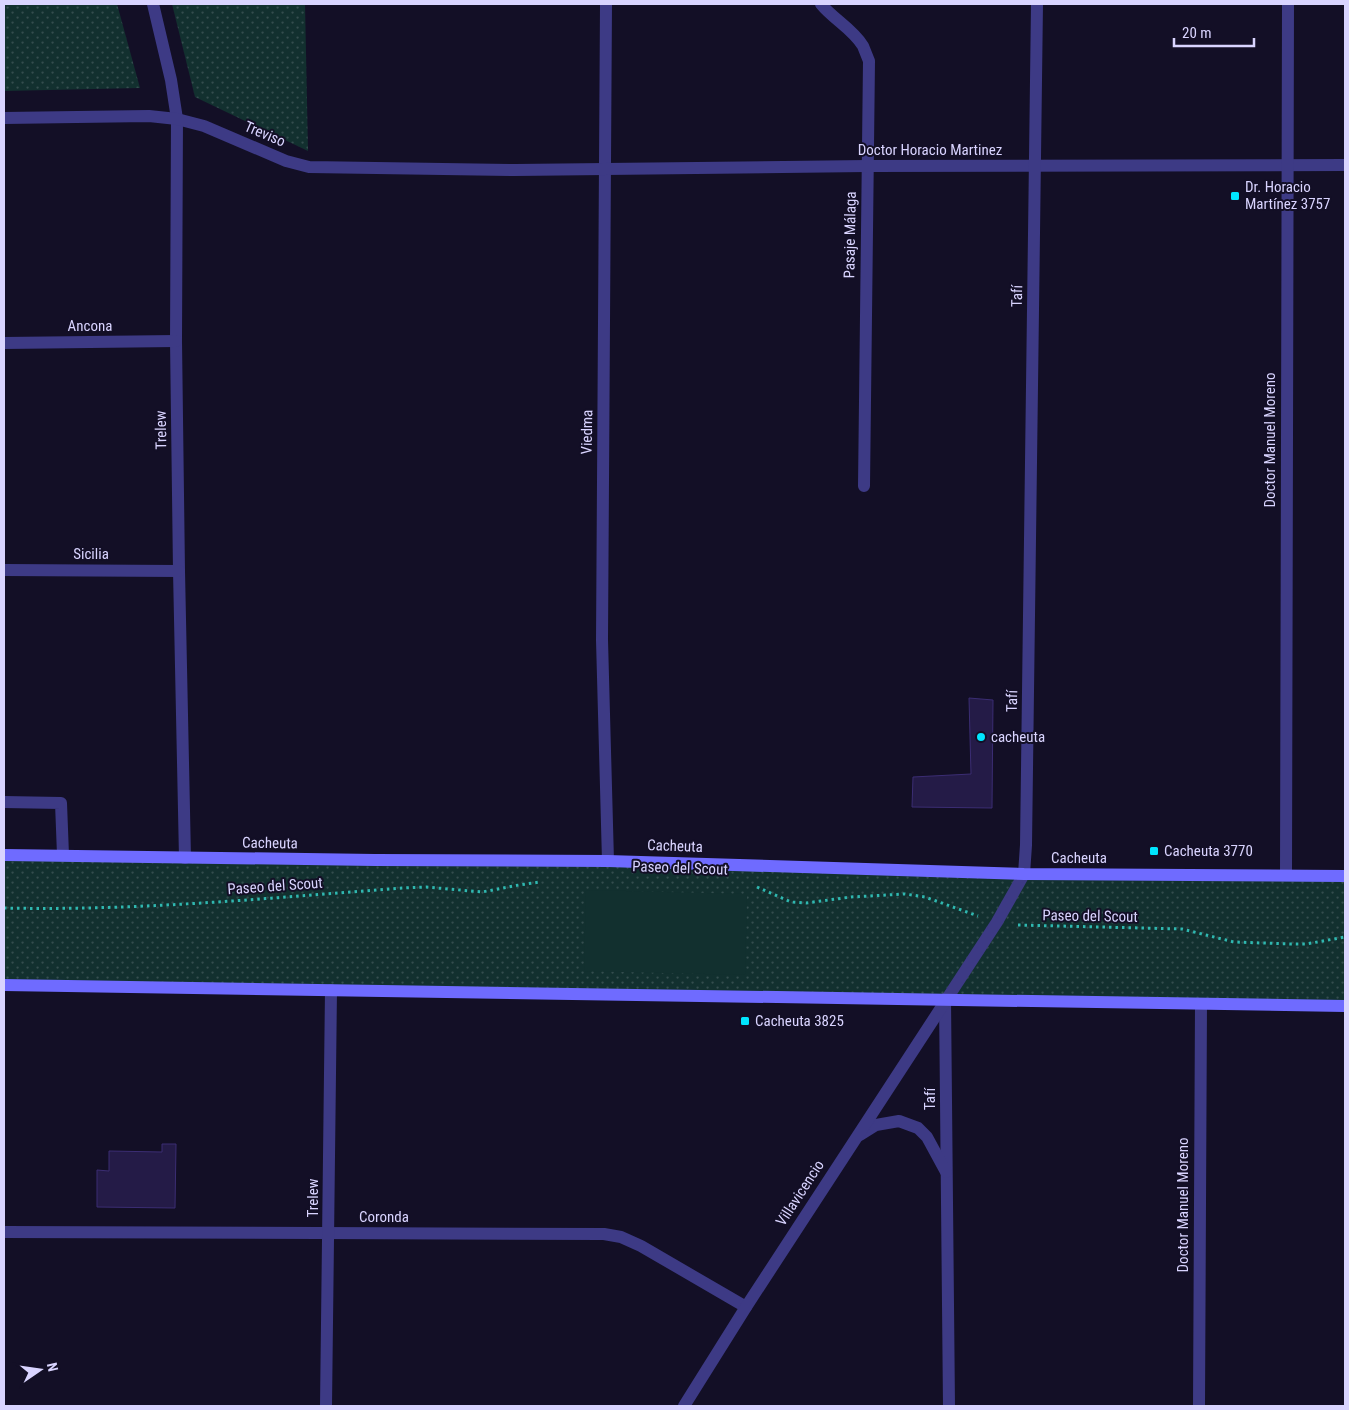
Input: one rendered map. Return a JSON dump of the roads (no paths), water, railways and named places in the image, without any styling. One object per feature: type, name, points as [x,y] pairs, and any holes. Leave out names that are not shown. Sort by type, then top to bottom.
[{"type":"street","name":"Trelew","points":[[153,4],[171,80],[177,120],[176,342],[185,858]]},
{"type":"street","name":"Viedma","points":[[606,4],[602,640],[608,861]]},
{"type":"street","name":"Pasaje Málaga","points":[[821,4],[863,46],[869,61],[864,486]]},
{"type":"street","name":"Tafí","points":[[949,1406],[945,999],[996,922],[1024,874],[1037,4]]},
{"type":"street","name":"Doctor Manuel Moreno","points":[[1286,876],[1288,4]]},
{"type":"street","name":"Treviso","points":[[4,118],[149,116],[177,120],[204,126],[286,161],[309,167],[515,170]]},
{"type":"street","name":"Doctor Horacio Martinez","points":[[515,170],[867,166],[1345,165]]},
{"type":"street","name":"Ancona","points":[[4,343],[176,342]]},
{"type":"street","name":"Sicilia","points":[[4,570],[179,571]]},
{"type":"street","points":[[4,802],[61,803],[63,856]]},
{"type":"street","name":"Cacheuta","points":[[4,854],[185,858],[608,861],[1024,874],[1345,876]]},
{"type":"street","points":[[4,985],[1345,1006]]},
{"type":"street","name":"Trelew","points":[[326,1406],[331,990]]},
{"type":"street","name":"Villavicencio","points":[[684,1406],[945,999]]},
{"type":"street","name":"Doctor Manuel Moreno","points":[[1199,1406],[1201,1004]]},
{"type":"street","points":[[856,1138],[876,1125],[899,1121],[918,1128],[927,1137],[947,1174]]},
{"type":"street","name":"Coronda","points":[[4,1232],[594,1234],[621,1237],[641,1246],[746,1307]]},
{"type":"place","name":"Dr. Horacio Martínez 3757","points":[[1235,196]]},
{"type":"place","name":"cacheuta","points":[[981,737]]},
{"type":"place","name":"Cacheuta 3770","points":[[1154,851]]},
{"type":"place","name":"Cacheuta 3825","points":[[745,1021]]}]
